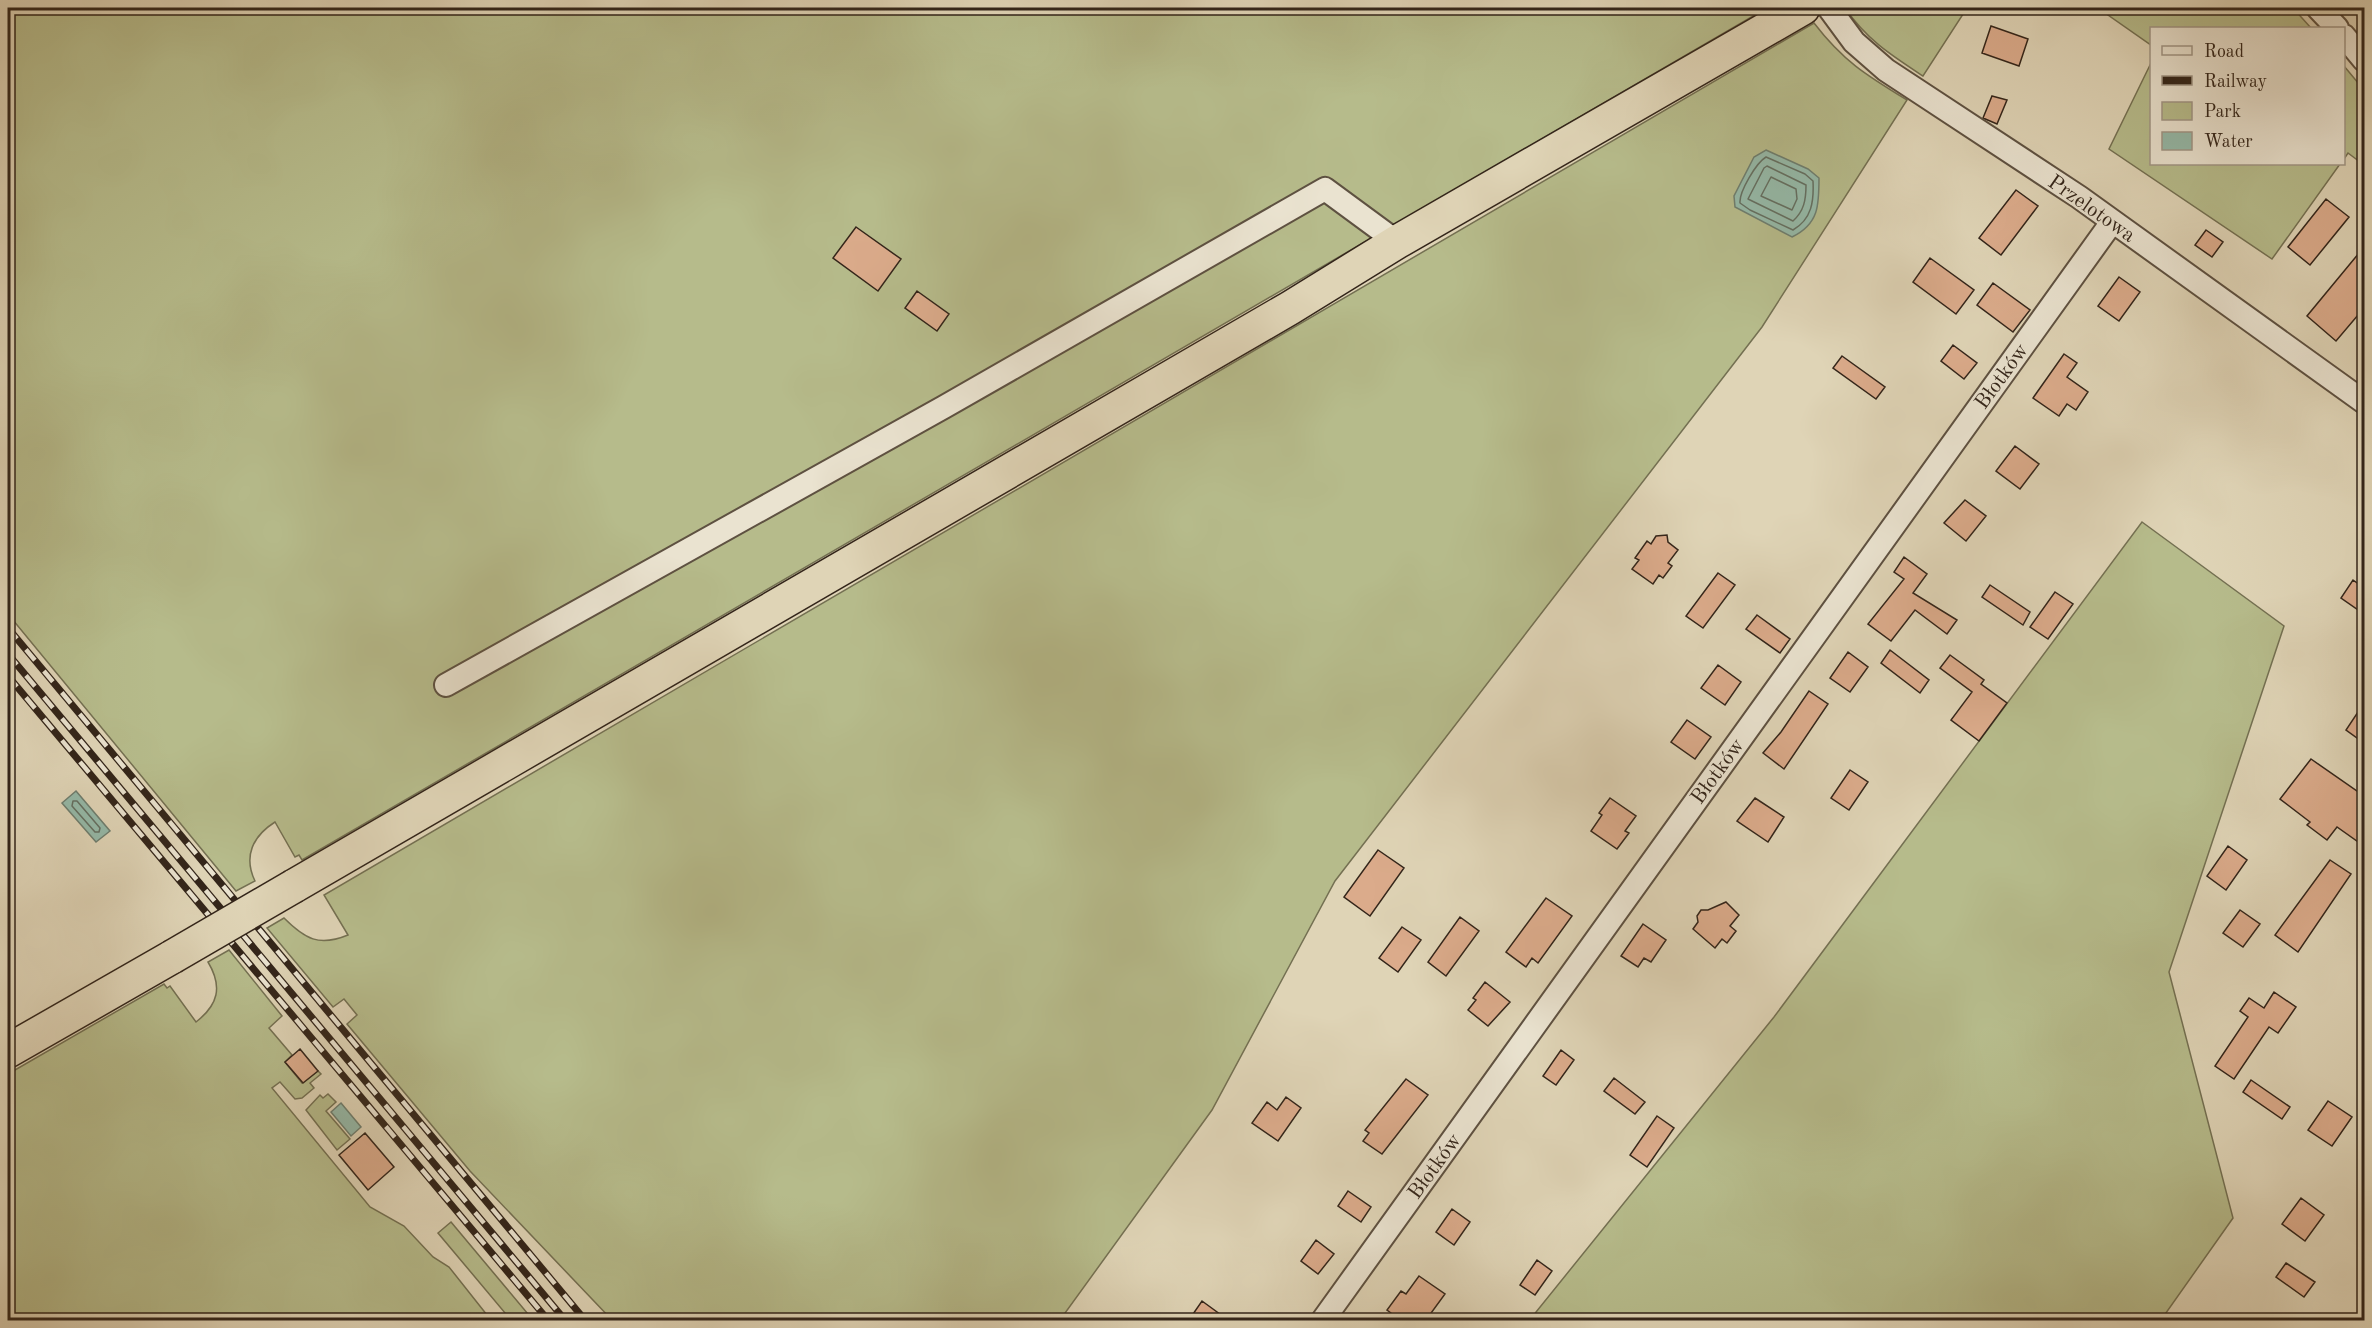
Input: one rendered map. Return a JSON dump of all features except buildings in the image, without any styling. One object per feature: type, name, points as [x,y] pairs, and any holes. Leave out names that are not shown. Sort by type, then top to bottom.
[{"type":"highway","points":[[8,1051],[1280,314],[1397,242],[1793,10]]},
{"type":"street","name":"Przelotowa","points":[[1828,8],[1854,42],[1886,70],[2079,197],[2364,402]]},
{"type":"street","points":[[2318,8],[2336,27]]},
{"type":"street","points":[[2345,38],[2364,60]]},
{"type":"street","points":[[446,685],[944,407],[1325,189],[1397,242]]},
{"type":"street","name":"Błotków","points":[[1323,1320],[2112,222]]},
{"type":"green space","points":[[8,8],[1767,8],[302,860],[299,855],[295,857],[275,822],[261,834],[252,847],[250,863],[255,881],[236,891],[8,614]]},
{"type":"green space","points":[[1845,8],[1967,8],[1923,76],[1871,38]]},
{"type":"green space","points":[[2098,8],[2293,8],[2310,27],[2150,27],[2150,44]]},
{"type":"green space","points":[[1814,23],[1845,57],[1879,83],[1907,100],[1762,327],[1335,881],[1212,1110],[1060,1320],[612,1320],[470,1171],[347,1024],[357,1015],[344,999],[333,1007],[267,928],[284,918],[313,939],[338,939],[348,935],[324,895]]},
{"type":"green space","points":[[2150,65],[2150,165],[2339,165],[2272,259],[2109,149]]},
{"type":"green space","points":[[2345,67],[2364,90],[2364,165],[2348,153],[2345,158]]},
{"type":"green space","points":[[2142,522],[2284,626],[2169,972],[2233,1218],[2161,1320],[1537,1320],[1532,1317],[1774,1017]]},
{"type":"green space","points":[[229,950],[282,1016],[269,1028],[292,1055],[285,1062],[302,1083],[318,1071],[321,1074],[310,1083],[314,1088],[302,1098],[295,1099],[280,1082],[272,1088],[370,1207],[404,1226],[433,1257],[449,1267],[491,1320],[8,1320],[8,1074],[164,984],[167,988],[170,986],[196,1022],[209,1009],[216,995],[216,980],[208,962]]},
{"type":"green space","points":[[328,1094],[336,1102],[326,1111],[350,1139],[337,1150],[306,1110],[320,1095],[323,1098]]},
{"type":"green space","points":[[451,1222],[533,1320],[511,1320],[438,1233]]},
{"type":"water","points":[[1766,150],[1808,169],[1819,178],[1816,213],[1808,226],[1792,237],[1735,207],[1734,196],[1754,157]]},
{"type":"water","points":[[76,791],[110,831],[96,842],[62,803]]},
{"type":"water","points":[[341,1103],[361,1127],[351,1136],[331,1112]]},
{"type":"railway","points":[[8,628],[585,1320]]},
{"type":"railway","points":[[8,654],[565,1320]]},
{"type":"railway","points":[[8,676],[548,1320]]}]
